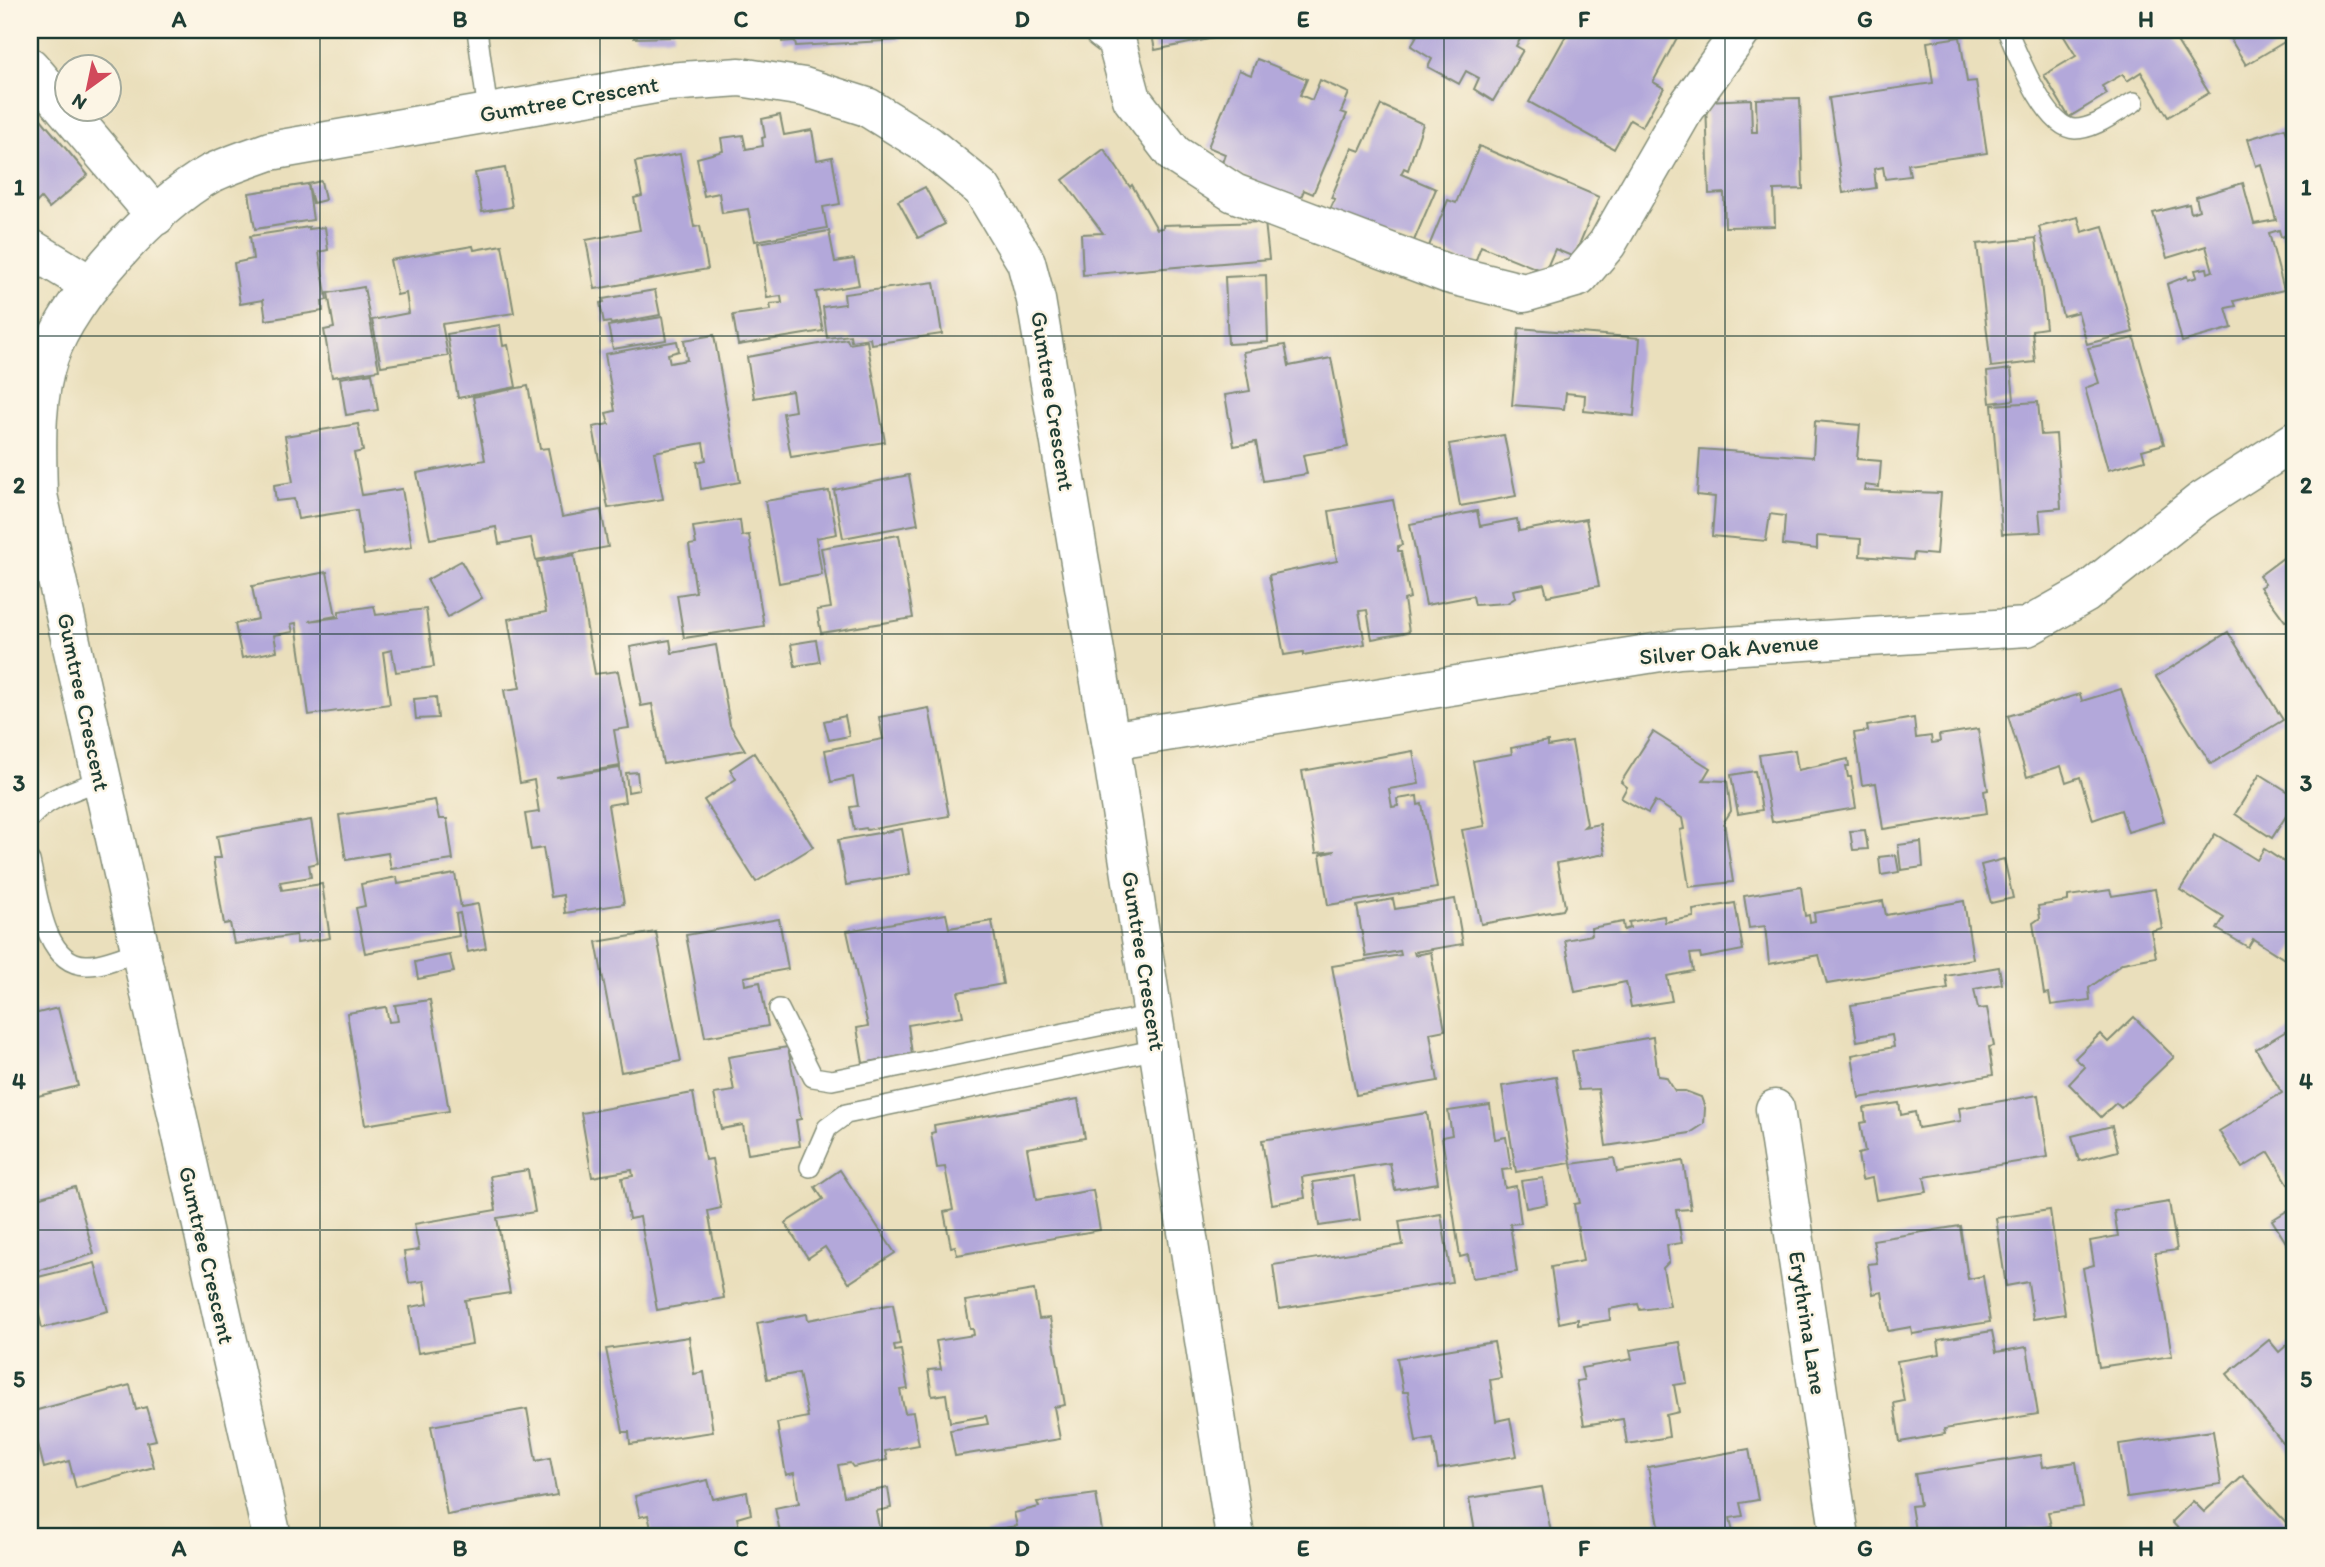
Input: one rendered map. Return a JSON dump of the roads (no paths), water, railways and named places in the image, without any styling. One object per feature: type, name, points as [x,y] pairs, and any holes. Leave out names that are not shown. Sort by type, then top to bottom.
[{"type":"street","points":[[1103,30],[1116,40],[1132,99],[1174,154],[1234,193],[1448,274],[1524,293],[1579,277],[1600,252],[1683,113],[1742,30]]},
{"type":"street","points":[[30,67],[156,216]]},
{"type":"street","name":"Gumtree Crescent","points":[[272,1537],[38,495],[37,433],[40,393],[49,355],[92,285],[172,200],[210,174],[270,150],[667,82],[740,77],[804,87],[867,107],[928,145],[982,188],[1026,262],[1036,300],[1110,741],[1235,1537]]},
{"type":"street","points":[[30,248],[92,285]]},
{"type":"street","name":"Silver Oak Avenue","points":[[1110,741],[1679,649],[2026,627],[2085,594],[2200,502],[2242,472],[2295,441]]},
{"type":"street","name":"Erythrina Lane","points":[[1775,1109],[1840,1537]]},
{"type":"lane","points":[[477,30],[488,113]]},
{"type":"lane","points":[[2007,30],[2021,62],[2049,112],[2062,126],[2075,129],[2096,124],[2133,102]]},
{"type":"lane","points":[[30,818],[38,808],[62,795],[102,780]]},
{"type":"lane","points":[[30,861],[46,926],[58,952],[72,964],[90,966],[139,951]]},
{"type":"lane","points":[[779,1009],[813,1077],[820,1080],[1155,1032]]},
{"type":"lane","points":[[810,1167],[827,1128],[846,1114],[1155,1032]]}]
